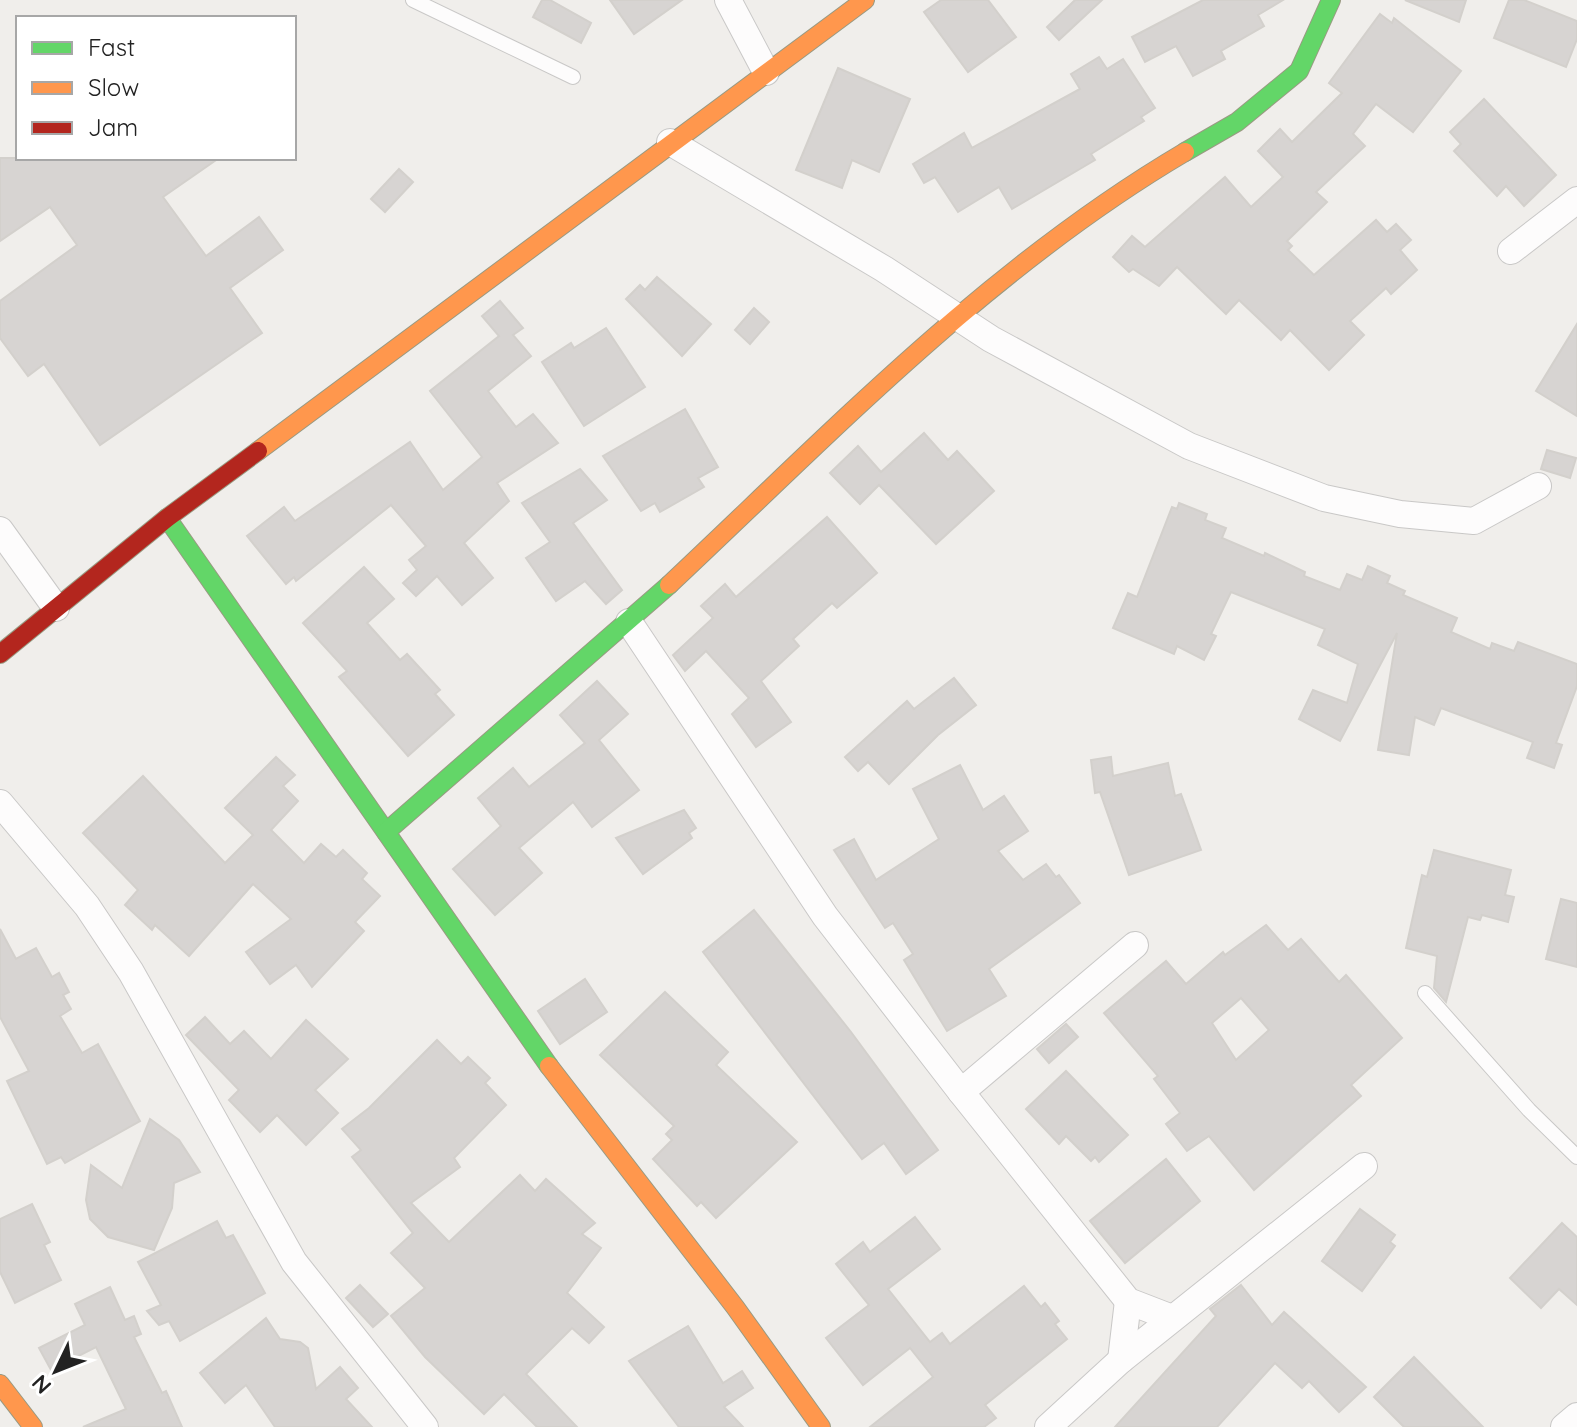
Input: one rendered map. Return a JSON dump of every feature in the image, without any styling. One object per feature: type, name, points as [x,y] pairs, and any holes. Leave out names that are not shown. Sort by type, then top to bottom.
[{"type":"street","points":[[728,0],[766,72]]},
{"type":"street","points":[[0,654],[167,518],[865,0]]},
{"type":"street","points":[[386,832],[629,622],[956,315],[1114,194],[1237,122],[1299,71],[1331,0]]},
{"type":"street","points":[[670,142],[1004,346],[1189,446],[1324,498],[1400,514],[1474,521],[1538,486]]},
{"type":"street","points":[[1511,251],[1577,200]]},
{"type":"street","points":[[167,518],[551,1069],[735,1307],[821,1427]]},
{"type":"street","points":[[0,530],[56,608]]},
{"type":"street","points":[[629,622],[825,916],[961,1092],[1128,1301],[1172,1318]]},
{"type":"street","points":[[0,803],[87,906],[131,972],[294,1262],[425,1427]]},
{"type":"street","points":[[961,1092],[1135,945]]},
{"type":"street","points":[[1048,1427],[1121,1360],[1364,1166]]},
{"type":"street","points":[[1121,1360],[1128,1301]]},
{"type":"street","points":[[0,1384],[33,1427]]},
{"type":"street","points":[[1564,1427],[1577,1416]]},
{"type":"lane","points":[[413,0],[573,77]]},
{"type":"lane","points":[[1425,993],[1529,1110],[1577,1157]]},
{"type":"building","points":[[542,0],[550,0],[591,23],[581,43],[533,17]]},
{"type":"building","points":[[610,0],[682,0],[634,34]]},
{"type":"building","points":[[941,0],[988,0],[1016,37],[968,72],[924,12]]},
{"type":"building","points":[[1075,0],[1102,0],[1059,40],[1047,27]]},
{"type":"building","points":[[1203,0],[1283,0],[1258,15],[1264,26],[1221,51],[1225,59],[1193,76],[1176,46],[1145,62],[1132,37]]},
{"type":"building","points":[[1405,0],[1466,0],[1459,22]]},
{"type":"building","points":[[1509,0],[1524,0],[1577,21],[1577,39],[1566,67],[1494,38]]},
{"type":"building","points":[[1380,14],[1392,23],[1394,18],[1461,71],[1413,132],[1376,104],[1353,134],[1365,146],[1316,192],[1327,202],[1287,241],[1292,246],[1288,250],[1314,275],[1376,220],[1387,232],[1396,224],[1411,240],[1400,250],[1417,270],[1391,294],[1386,288],[1350,321],[1364,335],[1329,370],[1290,330],[1281,340],[1239,300],[1226,314],[1177,267],[1159,286],[1133,269],[1129,272],[1113,257],[1132,236],[1145,247],[1225,177],[1251,207],[1283,177],[1258,151],[1280,129],[1292,142],[1342,93],[1329,83]]},
{"type":"building","points":[[1099,57],[1107,69],[1123,59],[1155,108],[1141,117],[1144,121],[1091,154],[1095,160],[1012,209],[999,187],[958,212],[935,177],[924,183],[913,164],[964,133],[972,148],[1080,89],[1071,74]]},
{"type":"building","points":[[838,68],[910,99],[879,172],[852,160],[842,188],[796,170]]},
{"type":"building","points":[[1484,99],[1556,175],[1524,206],[1506,186],[1497,196],[1454,151],[1461,144],[1450,132]]},
{"type":"building","points":[[0,158],[216,160],[163,197],[206,256],[259,217],[283,250],[230,288],[262,333],[100,445],[44,364],[28,376],[0,338],[0,301],[77,245],[50,207],[0,241]]},
{"type":"building","points":[[399,169],[413,182],[385,212],[371,199]]},
{"type":"building","points":[[657,277],[711,324],[682,356],[626,299],[640,285],[645,290]]},
{"type":"building","points":[[500,301],[523,328],[513,335],[531,356],[488,391],[516,427],[533,414],[558,443],[497,483],[509,501],[464,543],[493,578],[462,605],[437,576],[416,596],[403,583],[417,570],[409,560],[426,546],[391,505],[296,581],[294,577],[286,584],[247,536],[284,507],[295,521],[410,442],[443,490],[482,457],[430,391],[499,336],[482,316]]},
{"type":"building","points":[[754,308],[769,322],[750,344],[735,330]]},
{"type":"building","points":[[1577,324],[1577,416],[1536,391]]},
{"type":"building","points":[[606,328],[645,387],[584,426],[542,362],[571,343],[574,348]]},
{"type":"building","points":[[685,409],[718,467],[698,478],[704,487],[660,512],[655,503],[641,511],[603,456]]},
{"type":"building","points":[[924,433],[948,460],[957,451],[994,491],[936,544],[879,485],[860,504],[830,473],[858,446],[881,472]]},
{"type":"building","points":[[1547,450],[1576,458],[1570,478],[1541,469]]},
{"type":"building","points":[[580,469],[607,500],[573,523],[622,590],[606,604],[585,581],[556,601],[526,558],[550,542],[522,503]]},
{"type":"building","points":[[1179,503],[1207,514],[1205,520],[1226,528],[1222,538],[1264,556],[1265,553],[1305,572],[1304,576],[1340,590],[1347,574],[1362,580],[1368,566],[1390,576],[1387,583],[1405,591],[1403,595],[1457,618],[1451,632],[1490,649],[1492,643],[1514,651],[1518,642],[1577,664],[1577,686],[1556,743],[1562,745],[1554,768],[1527,758],[1533,742],[1441,708],[1434,725],[1415,717],[1409,755],[1378,750],[1397,633],[1340,741],[1299,719],[1313,690],[1347,703],[1358,664],[1318,645],[1325,629],[1231,592],[1211,634],[1216,636],[1204,660],[1177,646],[1174,654],[1113,628],[1128,593],[1137,597],[1172,507],[1177,509]]},
{"type":"building","points":[[827,517],[877,573],[837,608],[832,603],[793,639],[799,646],[761,681],[791,722],[756,747],[732,714],[749,698],[706,651],[685,671],[673,655],[713,618],[701,606],[725,584],[736,597]]},
{"type":"building","points":[[364,567],[394,599],[367,623],[400,660],[407,654],[440,690],[435,694],[454,715],[408,756],[339,677],[347,671],[303,623]]},
{"type":"building","points":[[954,678],[976,705],[938,735],[889,784],[868,762],[858,771],[845,757],[907,701],[914,709]]},
{"type":"building","points":[[597,681],[628,714],[599,740],[639,790],[592,827],[573,802],[519,848],[542,873],[495,915],[453,869],[501,826],[478,798],[513,768],[529,787],[585,743],[560,715]]},
{"type":"building","points":[[276,757],[295,775],[283,786],[298,801],[271,830],[304,863],[321,844],[336,857],[343,850],[367,873],[362,879],[380,896],[355,922],[364,931],[312,987],[296,965],[270,984],[246,952],[291,919],[253,884],[189,956],[155,925],[152,930],[125,905],[138,890],[83,833],[143,776],[225,863],[253,835],[225,808]]},
{"type":"building","points":[[1111,757],[1113,776],[1168,763],[1175,796],[1181,794],[1201,850],[1129,875],[1100,792],[1095,793],[1091,760]]},
{"type":"building","points":[[960,765],[983,810],[1004,796],[1028,831],[998,851],[1023,880],[1046,864],[1056,877],[1059,875],[1080,903],[989,969],[1006,996],[947,1031],[904,960],[913,954],[893,923],[885,928],[834,850],[854,839],[876,880],[939,839],[913,789]]},
{"type":"building","points":[[684,810],[696,828],[689,833],[692,838],[643,874],[616,838]]},
{"type":"building","points":[[1434,850],[1511,870],[1505,895],[1514,897],[1508,922],[1482,915],[1480,920],[1468,917],[1446,1002],[1434,988],[1437,956],[1406,948],[1422,875],[1427,877]]},
{"type":"building","points":[[1561,899],[1577,903],[1577,967],[1546,959]]},
{"type":"building","points":[[754,910],[851,1032],[938,1150],[906,1174],[884,1143],[862,1159],[703,952]]},
{"type":"building","points":[[1266,925],[1288,950],[1301,939],[1339,982],[1346,975],[1402,1038],[1351,1085],[1361,1096],[1254,1190],[1209,1136],[1187,1151],[1166,1124],[1180,1113],[1154,1079],[1158,1076],[1104,1013],[1166,961],[1186,984],[1223,952],[1225,955]],"holes":[[[1241,998],[1269,1030],[1236,1060],[1212,1023]]]},
{"type":"building","points":[[0,929],[16,959],[36,948],[52,977],[59,973],[69,992],[63,995],[71,1009],[60,1016],[82,1053],[98,1044],[140,1121],[65,1163],[61,1157],[47,1164],[7,1081],[29,1071],[0,1017]]},
{"type":"building","points":[[585,979],[607,1012],[560,1044],[538,1011]]},
{"type":"building","points":[[665,992],[728,1052],[716,1065],[797,1142],[716,1218],[701,1202],[697,1206],[653,1159],[672,1140],[666,1134],[674,1126],[600,1055]]},
{"type":"building","points":[[205,1017],[230,1044],[244,1031],[271,1059],[306,1020],[348,1059],[315,1090],[338,1113],[306,1145],[277,1115],[260,1132],[229,1100],[239,1090],[186,1035]]},
{"type":"building","points":[[1066,1024],[1078,1037],[1049,1063],[1037,1049]]},
{"type":"building","points":[[437,1040],[461,1064],[468,1057],[490,1078],[485,1083],[506,1105],[454,1158],[460,1167],[411,1203],[449,1242],[520,1175],[535,1191],[546,1179],[595,1223],[582,1234],[601,1248],[567,1293],[604,1327],[589,1343],[572,1328],[526,1374],[577,1427],[537,1427],[504,1394],[484,1414],[425,1357],[391,1316],[425,1288],[391,1253],[413,1233],[352,1157],[361,1150],[342,1129],[369,1108]]},
{"type":"building","points":[[1066,1071],[1128,1135],[1099,1162],[1095,1157],[1091,1161],[1066,1136],[1059,1144],[1026,1109]]},
{"type":"building","points":[[150,1119],[179,1140],[200,1172],[174,1183],[172,1208],[154,1250],[108,1237],[90,1219],[86,1200],[91,1165],[122,1188]]},
{"type":"building","points":[[1166,1159],[1200,1201],[1125,1263],[1090,1221]]},
{"type":"building","points":[[32,1204],[50,1242],[44,1245],[61,1280],[15,1303],[0,1272],[0,1219]]},
{"type":"building","points":[[1360,1209],[1395,1235],[1390,1242],[1395,1246],[1362,1291],[1322,1261]]},
{"type":"building","points":[[915,1217],[940,1249],[888,1289],[930,1342],[942,1333],[950,1344],[1024,1286],[1041,1307],[1045,1303],[1059,1321],[1055,1324],[1067,1339],[985,1405],[996,1418],[984,1427],[870,1427],[933,1377],[910,1348],[863,1385],[826,1338],[869,1305],[836,1264],[863,1242],[870,1252]]},
{"type":"building","points":[[217,1221],[226,1238],[233,1235],[265,1293],[180,1341],[169,1321],[159,1325],[147,1311],[161,1305],[138,1262]]},
{"type":"building","points":[[1562,1223],[1577,1237],[1577,1305],[1559,1289],[1541,1308],[1510,1278]]},
{"type":"building","points":[[360,1285],[388,1314],[373,1327],[346,1298]]},
{"type":"building","points":[[1241,1285],[1272,1325],[1284,1312],[1366,1387],[1339,1412],[1309,1381],[1302,1388],[1275,1363],[1217,1427],[1115,1427],[1216,1316],[1210,1309]]},
{"type":"building","points":[[110,1287],[125,1320],[134,1316],[141,1334],[134,1337],[162,1393],[166,1391],[182,1427],[83,1427],[126,1409],[96,1347],[51,1370],[39,1348],[85,1325],[75,1304]]},
{"type":"building","points":[[266,1318],[280,1339],[300,1342],[308,1348],[316,1389],[340,1367],[358,1388],[346,1399],[372,1427],[275,1427],[246,1385],[225,1403],[200,1373]]},
{"type":"building","points":[[688,1326],[723,1383],[742,1371],[753,1388],[724,1407],[743,1427],[679,1427],[629,1361]]},
{"type":"building","points":[[1414,1357],[1483,1427],[1404,1427],[1374,1397]]},
{"type":"traffic: fast","points":[[1185,152],[1237,122],[1299,71],[1331,0]]},
{"type":"traffic: fast","points":[[167,518],[549,1066]]},
{"type":"traffic: fast","points":[[386,832],[669,585]]},
{"type":"traffic: slow","points":[[258,451],[865,0]]},
{"type":"traffic: slow","points":[[669,585],[853,411],[979,299],[1114,197],[1185,152]]},
{"type":"traffic: slow","points":[[549,1066],[735,1307],[821,1427]]},
{"type":"traffic: slow","points":[[0,1384],[33,1427]]},
{"type":"traffic: jam","points":[[0,654],[167,518],[258,451]]}]
